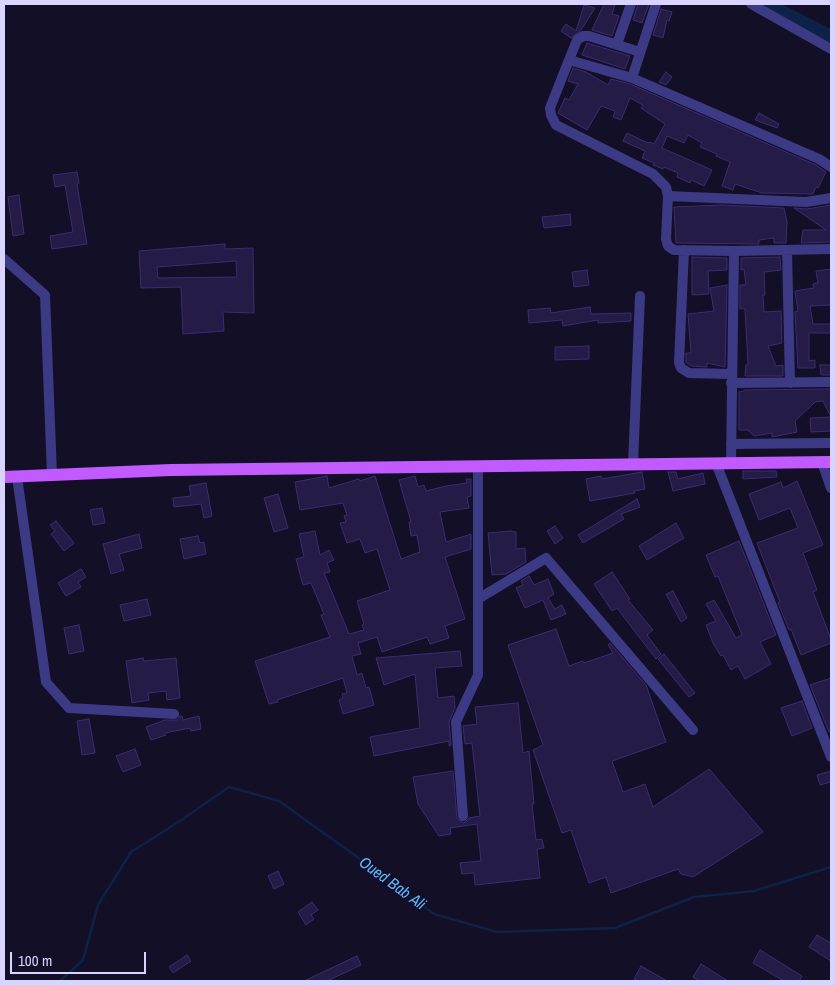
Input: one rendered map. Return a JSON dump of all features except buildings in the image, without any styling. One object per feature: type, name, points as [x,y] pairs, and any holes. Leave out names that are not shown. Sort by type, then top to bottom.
[{"type":"main road","points":[[4,477],[171,470],[826,462]]},
{"type":"street","points":[[617,44],[630,4]]},
{"type":"street","points":[[632,78],[656,4]]},
{"type":"street","points":[[751,4],[831,49]]},
{"type":"street","points":[[640,52],[589,36],[583,36],[577,40],[550,108],[553,120],[562,129],[653,174],[666,187],[668,196],[667,242],[674,250],[831,249]]},
{"type":"street","points":[[569,60],[632,78],[820,159],[831,167]]},
{"type":"street","points":[[668,196],[806,202],[831,198]]},
{"type":"street","points":[[684,250],[678,363],[681,368],[689,373],[731,379],[790,383],[831,382]]},
{"type":"street","points":[[787,250],[790,383]]},
{"type":"street","points":[[731,462],[734,251]]},
{"type":"street","points":[[4,259],[45,295],[52,475]]},
{"type":"street","points":[[633,464],[640,296]]},
{"type":"street","points":[[731,444],[831,443]]},
{"type":"street","points":[[826,462],[831,488]]},
{"type":"street","points":[[716,463],[831,757]]},
{"type":"street","points":[[463,816],[456,722],[478,675],[478,467]]},
{"type":"street","points":[[17,477],[46,682],[69,708],[174,714]]},
{"type":"street","points":[[478,599],[546,558],[693,730]]},
{"type":"waterway","points":[[764,4],[831,38]]},
{"type":"waterway","name":"Oued Bab Ali","points":[[60,981],[83,960],[98,905],[131,852],[229,787],[279,801],[434,914],[497,932],[615,928],[694,897],[754,891],[831,867]]}]
